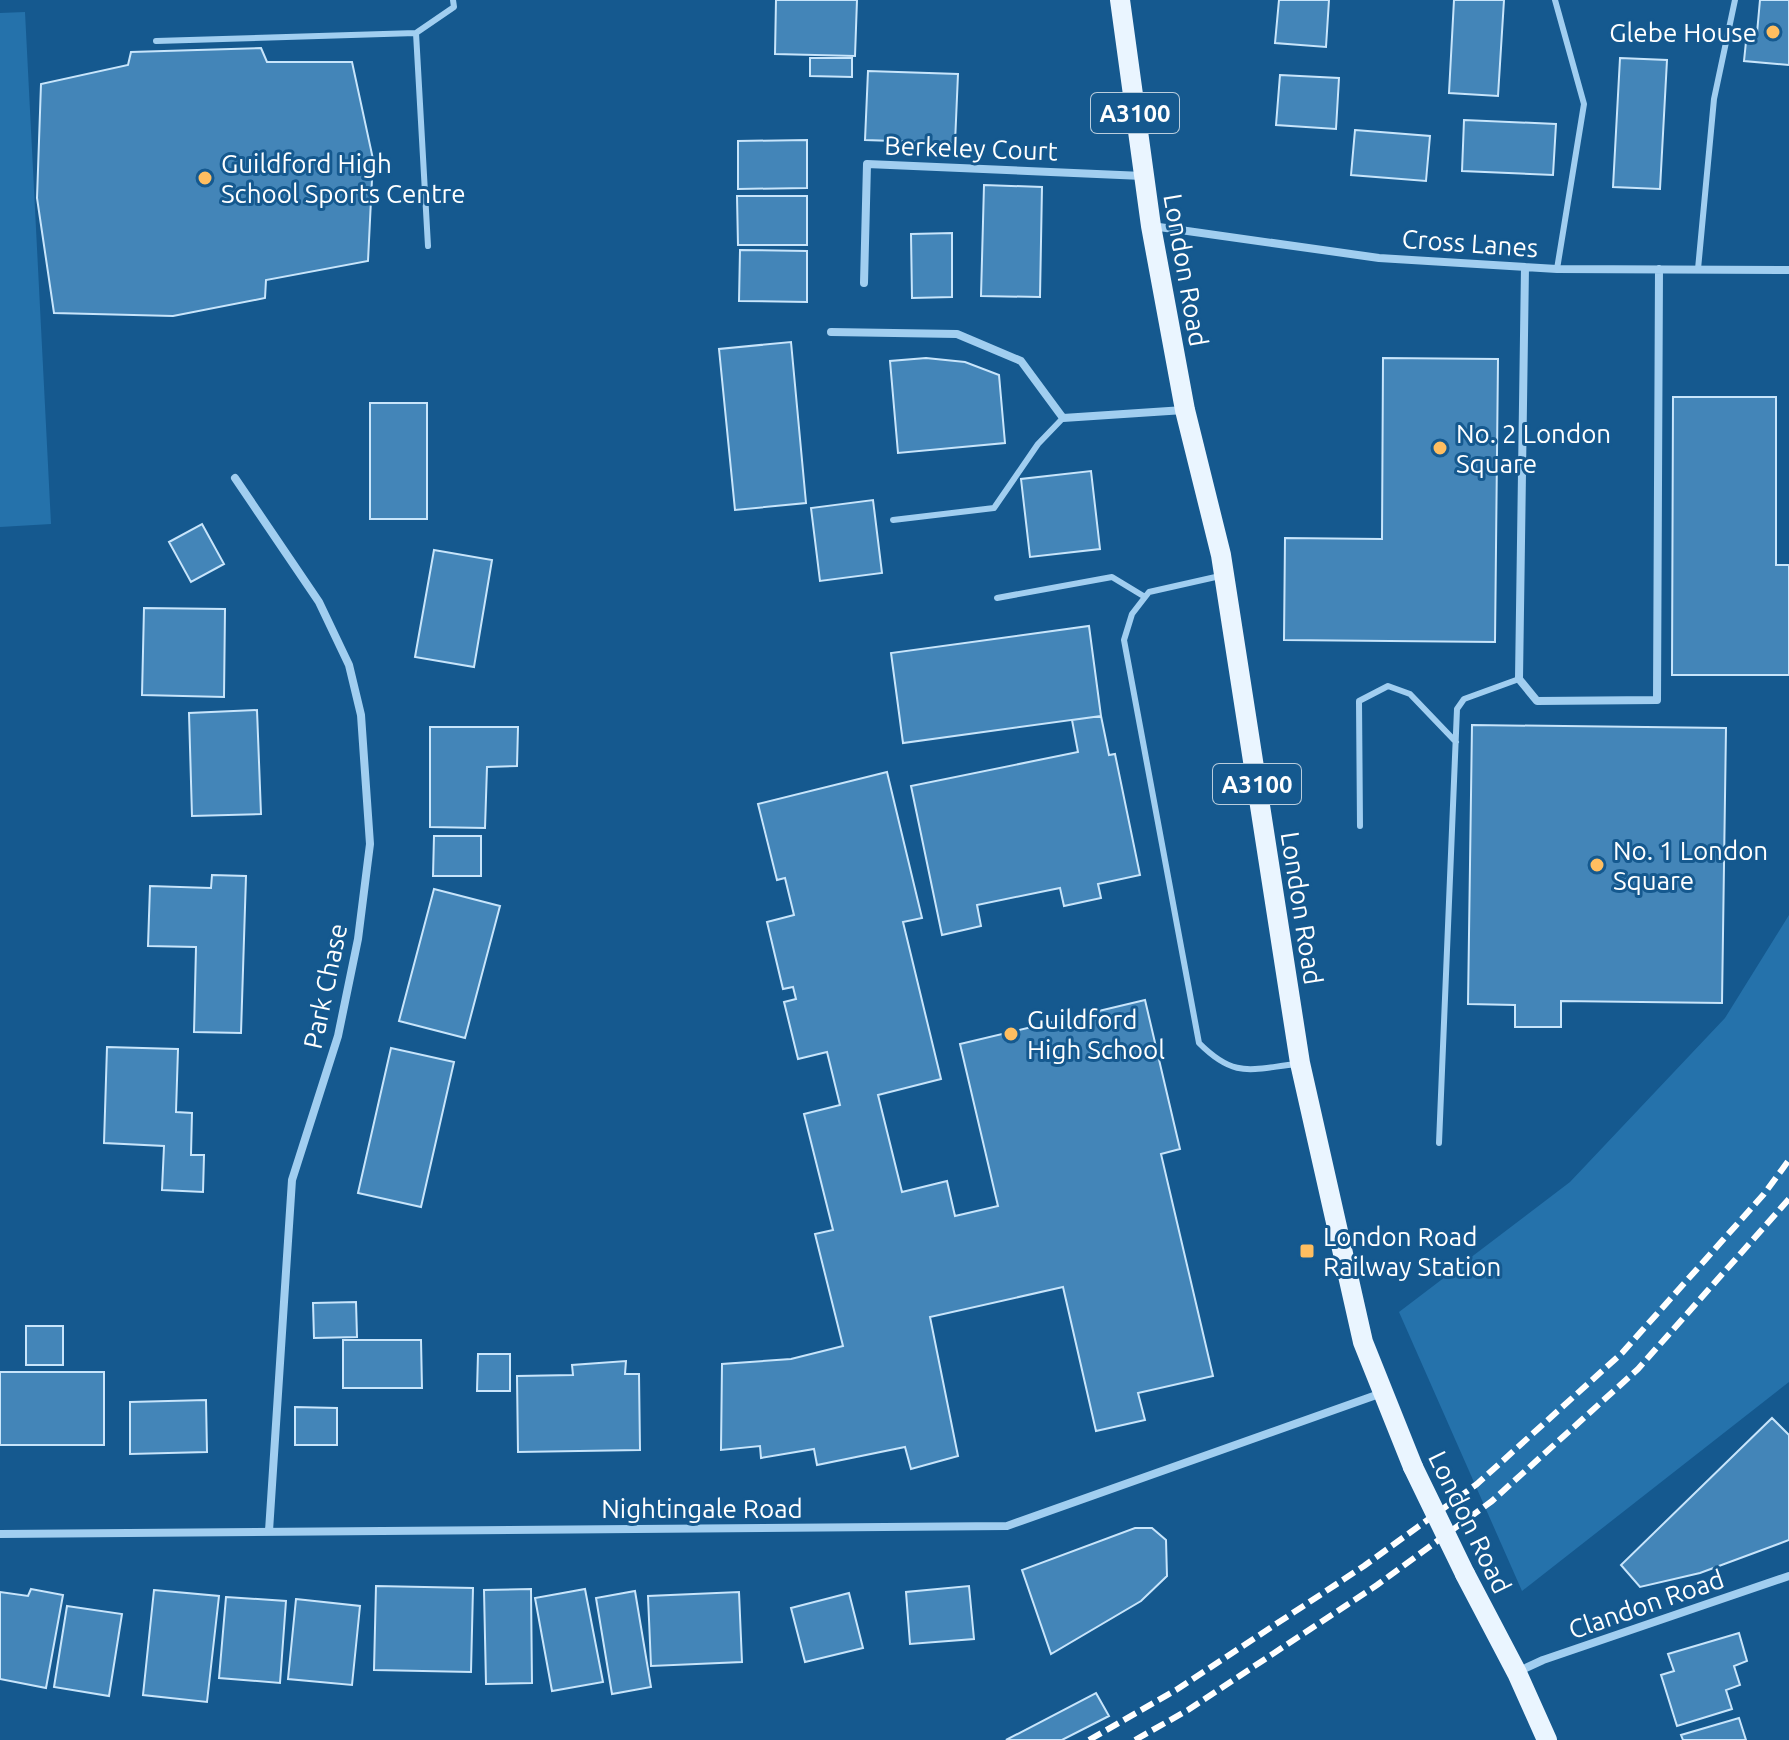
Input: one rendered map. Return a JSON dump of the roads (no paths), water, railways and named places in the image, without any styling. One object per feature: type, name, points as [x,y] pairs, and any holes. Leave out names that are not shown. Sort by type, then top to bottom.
[{"type":"main road","name":"London Road","points":[[1120,0],[1151,226],[1185,410],[1224,575],[1300,1063],[1363,1342],[1413,1467],[1517,1673],[1547,1740]]},
{"type":"street","name":"Berkeley Court","points":[[864,283],[867,164],[977,166],[1144,176]]},
{"type":"street","name":"Cross Lanes","points":[[1151,226],[1379,258],[1557,269],[1789,270]]},
{"type":"street","points":[[1525,267],[1519,679],[1537,701],[1657,700],[1659,269]]},
{"type":"street","points":[[831,332],[957,334],[1021,361],[1063,418],[1185,410]]},
{"type":"street","name":"Park Chase","points":[[235,478],[319,602],[349,665],[361,715],[370,844],[358,939],[338,1036],[292,1180],[269,1531]]},
{"type":"street","name":"Nightingale Road","points":[[0,1534],[1007,1526],[1382,1393]]},
{"type":"street","name":"Clandon Road","points":[[1517,1673],[1543,1660],[1789,1576]]},
{"type":"lane","points":[[156,41],[416,33],[454,7],[453,0]]},
{"type":"lane","points":[[1555,0],[1584,104],[1557,269]]},
{"type":"lane","points":[[1698,269],[1714,99],[1735,0]]},
{"type":"lane","points":[[416,33],[428,246]]},
{"type":"lane","points":[[893,520],[994,508],[1038,444],[1063,418]]},
{"type":"lane","points":[[1224,575],[1149,592],[1132,614],[1124,640],[1199,1043],[1217,1060],[1237,1070],[1300,1063]]},
{"type":"lane","points":[[997,598],[1112,577],[1145,597]]},
{"type":"lane","points":[[1439,1143],[1457,709],[1464,699],[1519,679]]},
{"type":"lane","points":[[1360,826],[1359,701],[1388,686],[1410,694],[1456,742]]},
{"type":"railway","points":[[1089,1740],[1176,1690],[1364,1566],[1477,1484],[1622,1353],[1764,1194],[1789,1160]]},
{"type":"railway","points":[[1135,1740],[1188,1710],[1377,1585],[1492,1501],[1638,1369],[1789,1199]]},
{"type":"place","name":"Glebe House","points":[[1773,32]]},
{"type":"place","name":"Guildford High School Sports Centre","points":[[205,178]]},
{"type":"place","name":"No. 2 London Square","points":[[1440,448]]},
{"type":"place","name":"No. 1 London Square","points":[[1597,865]]},
{"type":"place","name":"Guildford High School","points":[[1011,1034]]},
{"type":"place","name":"London Road Railway Station","points":[[1307,1251]]}]
